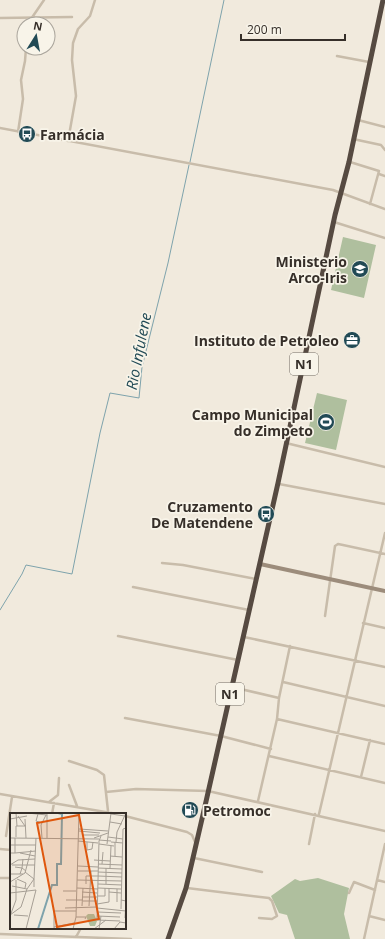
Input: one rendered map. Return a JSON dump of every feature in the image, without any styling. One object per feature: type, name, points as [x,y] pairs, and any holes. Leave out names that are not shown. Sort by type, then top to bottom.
[{"type":"highway","name":"N1","points":[[168,939],[186,888],[193,858],[278,484],[333,222],[358,120],[384,0]]},
{"type":"street","points":[[33,16],[43,0]]},
{"type":"street","points":[[68,141],[76,96],[72,60],[73,43],[78,29],[90,16],[95,0]]},
{"type":"street","points":[[56,18],[72,17]]},
{"type":"street","points":[[0,18],[16,19]]},
{"type":"street","points":[[18,132],[23,98],[21,80],[25,56]]},
{"type":"street","points":[[337,56],[370,62]]},
{"type":"street","points":[[358,120],[385,127]]},
{"type":"street","points":[[0,128],[340,193],[385,209]]},
{"type":"street","points":[[353,139],[381,145],[385,150]]},
{"type":"street","points":[[348,162],[378,170],[379,174],[385,176]]},
{"type":"street","points":[[370,204],[379,174]]},
{"type":"street","points":[[333,222],[385,238]]},
{"type":"street","points":[[286,443],[385,468]]},
{"type":"street","points":[[278,484],[385,504]]},
{"type":"street","points":[[309,844],[331,770],[371,587],[385,532]]},
{"type":"street","points":[[326,616],[335,546],[338,544],[385,554]]},
{"type":"street","points":[[162,563],[183,565],[256,579]]},
{"type":"street","points":[[260,564],[385,591]]},
{"type":"street","points":[[133,587],[249,610]]},
{"type":"street","points":[[363,623],[385,628]]},
{"type":"street","points":[[118,636],[238,660]]},
{"type":"street","points":[[243,637],[385,667]]},
{"type":"street","points":[[258,800],[271,749],[277,719],[279,698],[290,646]]},
{"type":"street","points":[[283,682],[385,706]]},
{"type":"street","points":[[231,687],[279,698]]},
{"type":"street","points":[[125,718],[221,736],[271,749]]},
{"type":"street","points":[[277,719],[385,744]]},
{"type":"street","points":[[361,777],[370,740]]},
{"type":"street","points":[[269,756],[385,783]]},
{"type":"street","points":[[69,761],[102,773],[108,811]]},
{"type":"street","points":[[49,802],[57,796],[59,778]]},
{"type":"street","points":[[69,786],[77,806]]},
{"type":"street","points":[[106,792],[136,789],[208,790],[258,800],[385,830]]},
{"type":"street","points":[[0,794],[114,813]]},
{"type":"street","points":[[6,836],[12,797]]},
{"type":"street","points":[[52,813],[54,803]]},
{"type":"street","points":[[126,816],[187,832],[192,835],[196,844]]},
{"type":"street","points":[[364,939],[385,845]]},
{"type":"street","points":[[0,849],[10,850]]},
{"type":"street","points":[[193,858],[262,872]]},
{"type":"street","points":[[377,880],[385,882]]},
{"type":"street","points":[[348,893],[354,882],[375,890]]},
{"type":"street","points":[[186,888],[269,898],[276,909],[277,916],[272,919],[259,918]]},
{"type":"street","points":[[369,916],[385,920]]},
{"type":"street","points":[[76,938],[80,929]]},
{"type":"street","points":[[0,934],[131,939]]},
{"type":"green space","points":[[343,237],[376,245],[364,298],[331,290]]},
{"type":"green space","name":"Campo Municipal do Zimpeto","points":[[317,393],[347,400],[336,450],[305,443]]},
{"type":"green space","points":[[318,878],[349,888],[344,914],[350,939],[295,939],[287,915],[279,913],[271,896],[295,879],[300,881]]},
{"type":"waterway","name":"Rio Infulene","points":[[190,162],[224,0]]},
{"type":"waterway","name":"Rio Infulene","points":[[0,610],[26,565],[72,574],[100,433],[110,393],[139,398],[142,367],[168,263],[189,165]]},
{"type":"place","name":"Farmácia","points":[[27,134]]},
{"type":"place","name":"Ministerio Arco-Iris","points":[[360,269]]},
{"type":"place","name":"Instituto de Petroleo","points":[[352,340]]},
{"type":"place","name":"Campo Municipal do Zimpeto","points":[[326,422]]},
{"type":"place","name":"Cruzamento De Matendene","points":[[266,514]]},
{"type":"place","name":"Petromoc","points":[[190,810]]}]
